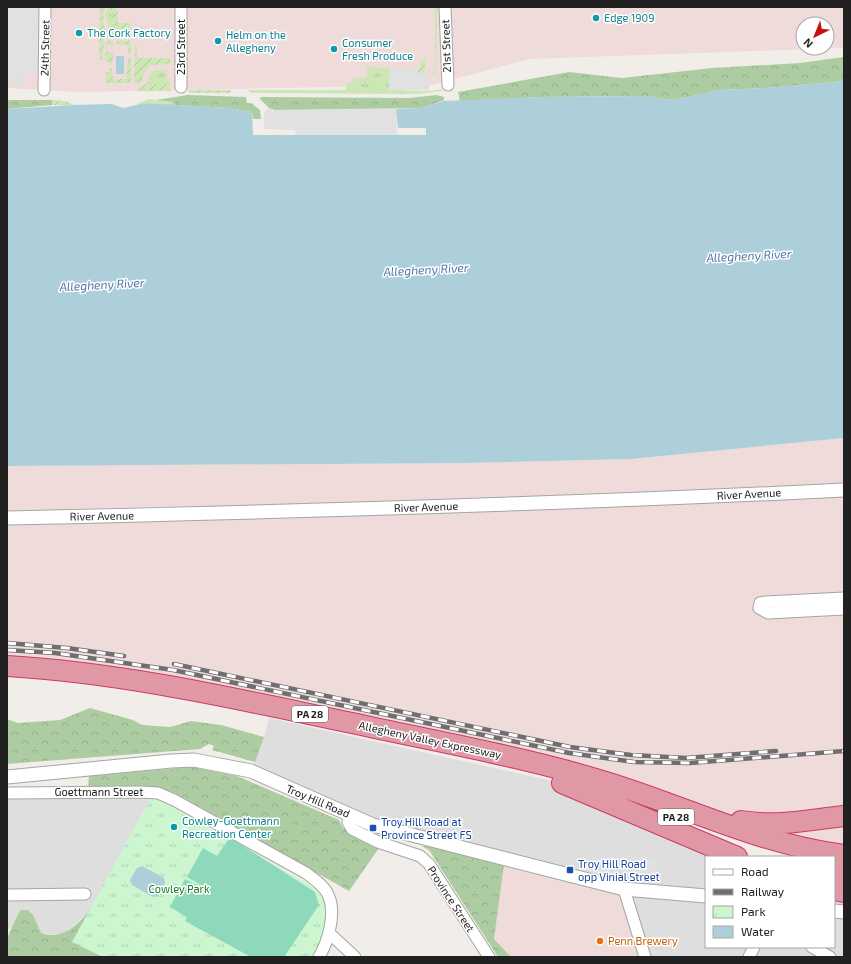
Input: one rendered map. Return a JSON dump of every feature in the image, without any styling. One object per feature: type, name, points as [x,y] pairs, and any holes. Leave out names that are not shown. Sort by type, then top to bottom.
[{"type":"highway","name":"Allegheny Valley Expressway","points":[[7,666],[55,669],[132,678],[509,756],[609,783],[759,836],[793,846],[844,855]]},
{"type":"highway","name":"Allegheny Valley Expressway","points":[[7,678],[59,682],[156,695],[269,718],[562,783],[668,813],[785,856]]},
{"type":"highway","points":[[562,783],[735,856]]},
{"type":"highway","points":[[658,800],[739,821],[762,824],[787,824],[844,816]]},
{"type":"street","name":"24th Street","points":[[44,90],[45,7]]},
{"type":"street","name":"23rd Street","points":[[181,7],[181,88]]},
{"type":"street","name":"21st Street","points":[[445,7],[448,85]]},
{"type":"street","name":"River Avenue","points":[[7,518],[292,512],[844,490]]},
{"type":"street","points":[[844,598],[766,602],[760,603],[759,608],[768,613],[844,609]]},
{"type":"street","name":"Troy Hill Road","points":[[7,777],[194,760],[251,772],[373,825],[624,889],[705,896]]},
{"type":"street","name":"Goettmann Street","points":[[7,793],[158,793],[174,800],[306,873],[320,884],[329,897],[329,933]]},
{"type":"street","name":"Province Street","points":[[351,815],[348,822],[352,829],[378,842],[420,856],[429,864],[489,957]]},
{"type":"street","points":[[624,889],[645,957]]},
{"type":"street","points":[[7,895],[85,894]]},
{"type":"street","points":[[319,957],[329,933],[355,957]]},
{"type":"street","points":[[749,957],[754,948]]},
{"type":"street","points":[[814,948],[830,957]]},
{"type":"shaded area","points":[[7,7],[844,7],[844,48],[835,48],[835,16],[795,16],[795,50],[530,59],[431,85],[80,92],[7,88]]},
{"type":"shaded area","points":[[7,7],[39,7],[38,69],[31,70],[24,75],[22,85],[7,83]]},
{"type":"shaded area","points":[[389,68],[417,69],[418,73],[423,73],[425,70],[429,83],[429,90],[389,90]]},
{"type":"shaded area","points":[[269,108],[275,110],[396,109],[397,135],[296,135],[295,130],[264,129],[264,112]]},
{"type":"shaded area","points":[[844,438],[844,855],[509,756],[7,666],[7,466],[466,463],[631,459]]},
{"type":"shaded area","points":[[269,718],[562,783],[735,856],[705,856],[705,948],[835,948],[835,890],[844,892],[844,957],[645,957],[624,889],[373,825],[251,771],[264,737]]},
{"type":"shaded area","points":[[7,795],[152,796],[89,912],[62,935],[41,933],[33,915],[28,910],[16,917],[14,925],[7,930]]},
{"type":"shaded area","points":[[633,857],[655,860],[655,877],[632,875]]},
{"type":"shaded area","points":[[504,865],[624,889],[645,957],[511,957],[494,939]]},
{"type":"green space","points":[[100,7],[105,7],[103,15],[105,35],[102,60],[99,59]]},
{"type":"green space","points":[[109,7],[113,12],[113,25],[128,31],[131,30],[131,37],[114,37],[109,33],[106,16]]},
{"type":"green space","points":[[110,7],[115,7],[118,13],[118,23],[130,23],[131,30],[128,31],[113,25],[113,12]]},
{"type":"green space","points":[[435,7],[437,7],[436,72],[433,74],[431,71],[435,71]]},
{"type":"green space","points":[[112,40],[114,45],[107,45],[107,52],[114,52],[111,66],[110,62],[105,61],[106,45],[108,41]]},
{"type":"green space","points":[[117,41],[131,41],[131,54],[128,55],[128,45],[116,45]]},
{"type":"green space","points":[[135,45],[137,45],[137,58],[170,58],[170,64],[151,65],[146,70],[141,81],[134,84]]},
{"type":"green space","points":[[844,57],[844,81],[766,88],[720,90],[673,100],[644,96],[541,97],[460,101],[458,92],[569,72],[622,78],[712,68],[800,63]]},
{"type":"green space","points":[[128,58],[131,59],[131,83],[106,83],[106,72],[110,72],[110,67],[112,69],[113,79],[126,79]]},
{"type":"green space","points":[[420,60],[425,60],[425,70],[423,73],[418,73],[418,69],[420,69]]},
{"type":"green space","points":[[367,67],[389,68],[390,90],[429,91],[442,89],[442,91],[417,94],[252,93],[247,90],[346,90],[346,83],[353,83],[353,78],[367,78]]},
{"type":"green space","points":[[157,70],[167,70],[167,78],[170,83],[170,89],[167,85],[146,84],[151,73]]},
{"type":"green space","points":[[146,84],[166,84],[171,91],[136,91]]},
{"type":"green space","points":[[188,91],[232,91],[229,93],[190,93]]},
{"type":"green space","points":[[188,95],[246,97],[247,103],[251,103],[260,110],[261,119],[253,119],[252,112],[230,108],[175,105],[174,102],[156,100]]},
{"type":"green space","points":[[437,95],[444,97],[444,100],[422,108],[275,110],[269,108],[260,99],[261,97],[409,98]]},
{"type":"green space","points":[[149,99],[174,102],[175,105],[136,104]]},
{"type":"green space","points":[[7,100],[52,100],[52,105],[7,109]]},
{"type":"green space","points":[[52,100],[66,101],[74,105],[52,105]]},
{"type":"green space","points":[[90,708],[133,720],[142,725],[170,727],[191,721],[221,725],[264,737],[255,762],[212,750],[214,746],[209,744],[200,749],[7,764],[7,719],[18,723],[60,720]]},
{"type":"green space","points":[[192,767],[237,776],[339,820],[343,828],[379,848],[349,891],[175,793],[151,786],[88,787],[89,776]]},
{"type":"green space","name":"Cowley Park","points":[[152,796],[314,887],[326,902],[326,928],[316,957],[103,957],[72,942]]},
{"type":"green space","points":[[228,840],[234,840],[315,892],[319,905],[284,957],[251,957],[185,921],[187,917],[170,907],[185,879],[202,888],[203,886],[187,877],[203,848],[217,856]]},
{"type":"green space","points":[[426,843],[504,865],[494,939],[511,957],[498,957],[429,850],[423,847]]},
{"type":"green space","points":[[94,905],[237,957],[7,957],[8,937],[21,910],[28,910],[33,915],[41,933],[50,935],[65,932],[71,928],[83,918]]},
{"type":"water","points":[[116,56],[124,56],[124,74],[116,74]]},
{"type":"water","name":"Allegheny River","points":[[844,81],[844,438],[631,459],[466,463],[7,466],[7,109],[112,104],[123,108],[140,104],[160,104],[230,108],[252,112],[253,135],[426,135],[426,128],[398,128],[396,109],[422,108],[443,101],[541,97],[644,96],[673,100],[720,90],[766,88]]},
{"type":"water","points":[[142,866],[164,878],[165,883],[158,896],[153,897],[132,885],[130,880],[137,868]]},
{"type":"railway","points":[[7,643],[67,648],[124,656]]},
{"type":"railway","points":[[7,650],[55,653],[173,670],[569,753],[634,762],[690,763],[844,751]]},
{"type":"railway","points":[[174,664],[570,747],[631,755],[686,758],[776,751]]},
{"type":"place","name":"Edge 1909","points":[[596,18]]},
{"type":"place","name":"The Cork Factory","points":[[79,33]]},
{"type":"place","name":"Helm on the Allegheny","points":[[218,41]]},
{"type":"place","name":"Consumer Fresh Produce","points":[[334,49]]},
{"type":"place","name":"Cowley-Goettmann Recreation Center","points":[[174,827]]},
{"type":"place","name":"Troy Hill Road at Province Street FS","points":[[373,828]]},
{"type":"place","name":"Troy Hill Road opp Vinial Street","points":[[570,870]]},
{"type":"place","name":"Penn Brewery","points":[[600,941]]}]
